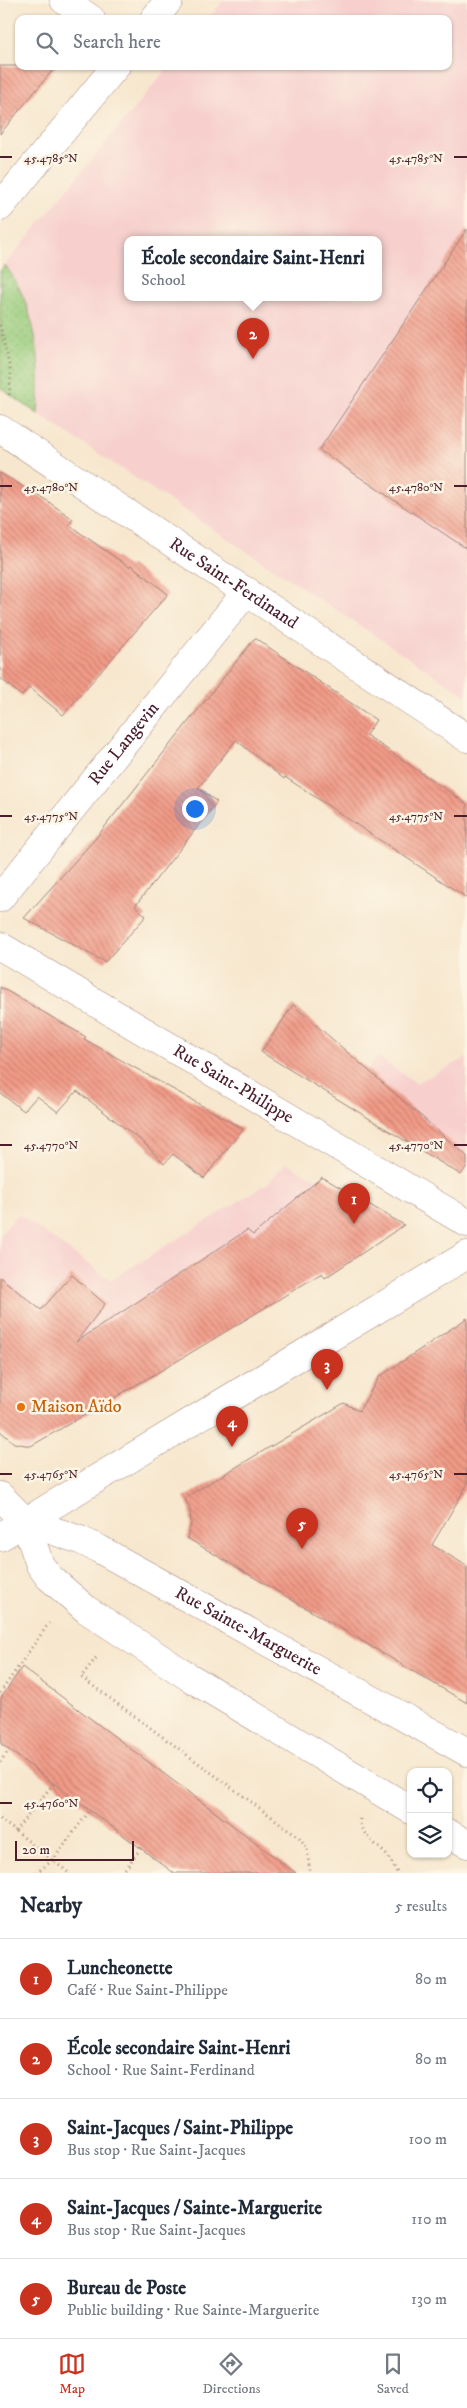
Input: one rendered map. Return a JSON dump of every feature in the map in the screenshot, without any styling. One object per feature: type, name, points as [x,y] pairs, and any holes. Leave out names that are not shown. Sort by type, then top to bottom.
[{"type":"street","points":[[64,0],[85,15]]},
{"type":"street","points":[[157,15],[169,0]]},
{"type":"street","points":[[0,207],[113,70]]},
{"type":"street","name":"Rue Saint-Ferdinand","points":[[0,429],[467,738]]},
{"type":"street","name":"Rue Langevin","points":[[0,898],[247,591]]},
{"type":"street","name":"Rue Saint-Philippe","points":[[0,946],[467,1223]]},
{"type":"street","points":[[0,1537],[467,1255]]},
{"type":"street","name":"Rue Sainte-Marguerite","points":[[0,1496],[25,1521],[80,1540],[99,1549],[467,1752]]},
{"type":"street","name":"Rue Sainte-Marguerite","points":[[25,1521],[40,1565],[49,1577],[87,1610],[189,1676],[407,1808]]},
{"type":"street","points":[[452,1835],[467,1844]]},
{"type":"path","points":[[0,325],[11,373],[11,388],[7,400]]},
{"type":"path","points":[[0,1693],[49,1623]]},
{"type":"path","points":[[98,1656],[81,1676],[299,1837],[307,1848],[310,1873]]},
{"type":"path","points":[[0,1762],[10,1750]]},
{"type":"path","points":[[15,1831],[54,1783]]},
{"type":"path","points":[[36,1873],[52,1860],[90,1810]]},
{"type":"path","points":[[361,1816],[360,1825],[363,1831],[389,1858],[397,1873]]},
{"type":"path","points":[[0,1819],[69,1873]]},
{"type":"path","points":[[122,1873],[140,1848]]},
{"type":"shaded area","points":[[224,0],[467,0],[467,696],[38,414],[40,374],[32,318],[15,279],[5,265],[166,70],[452,70],[452,15],[211,15]]},
{"type":"shaded area","points":[[378,1057],[416,1083],[467,1058],[467,1174],[341,1099]]},
{"type":"shaded area","points":[[286,1163],[404,1225],[25,1451],[0,1428],[0,1235],[18,1214],[111,1280],[268,1183]]},
{"type":"green space","points":[[5,265],[24,299],[35,336],[39,375],[38,414],[0,388],[0,271]]},
{"type":"building","points":[[0,66],[15,66],[15,70],[53,70],[0,134]]},
{"type":"building","points":[[467,229],[467,549],[319,450]]},
{"type":"building","points":[[0,473],[43,498],[73,519],[69,525],[129,567],[131,565],[168,594],[63,715],[29,687],[22,696],[0,678]]},
{"type":"building","points":[[255,638],[376,720],[366,735],[467,804],[467,898],[285,777],[284,779],[236,740],[198,788],[217,802],[135,906],[146,916],[105,962],[24,918],[95,839]]},
{"type":"building","points":[[0,987],[86,1037],[84,1039],[243,1129],[204,1178],[173,1154],[164,1164],[144,1143],[77,1091],[58,1112],[37,1096],[24,1111],[0,1093]]},
{"type":"building","points":[[293,1005],[467,1156],[467,1166],[461,1175],[261,1052]]},
{"type":"building","points":[[322,1177],[404,1225],[325,1278],[322,1273],[174,1363],[31,1446],[14,1443],[0,1431],[0,1277],[41,1310],[72,1275],[105,1304],[76,1342],[247,1230],[253,1235]]},
{"type":"building","points":[[467,1318],[467,1485],[432,1545],[467,1566],[467,1703],[187,1538],[191,1524],[190,1509],[184,1498],[344,1403],[359,1411],[379,1377]]},
{"type":"building","points":[[22,1667],[296,1873],[174,1873],[1,1744],[1,1698]]},
{"type":"place","name":"École secondaire Saint-Henri","points":[[253,359]]},
{"type":"place","name":"Luncheonette","points":[[354,1224]]},
{"type":"place","name":"Saint-Jacques / Saint-Philippe","points":[[327,1390]]},
{"type":"place","name":"Maison Aïdo","points":[[21,1407]]},
{"type":"place","name":"Saint-Jacques / Sainte-Marguerite","points":[[232,1447]]},
{"type":"place","name":"Bureau de Poste","points":[[302,1549]]}]
